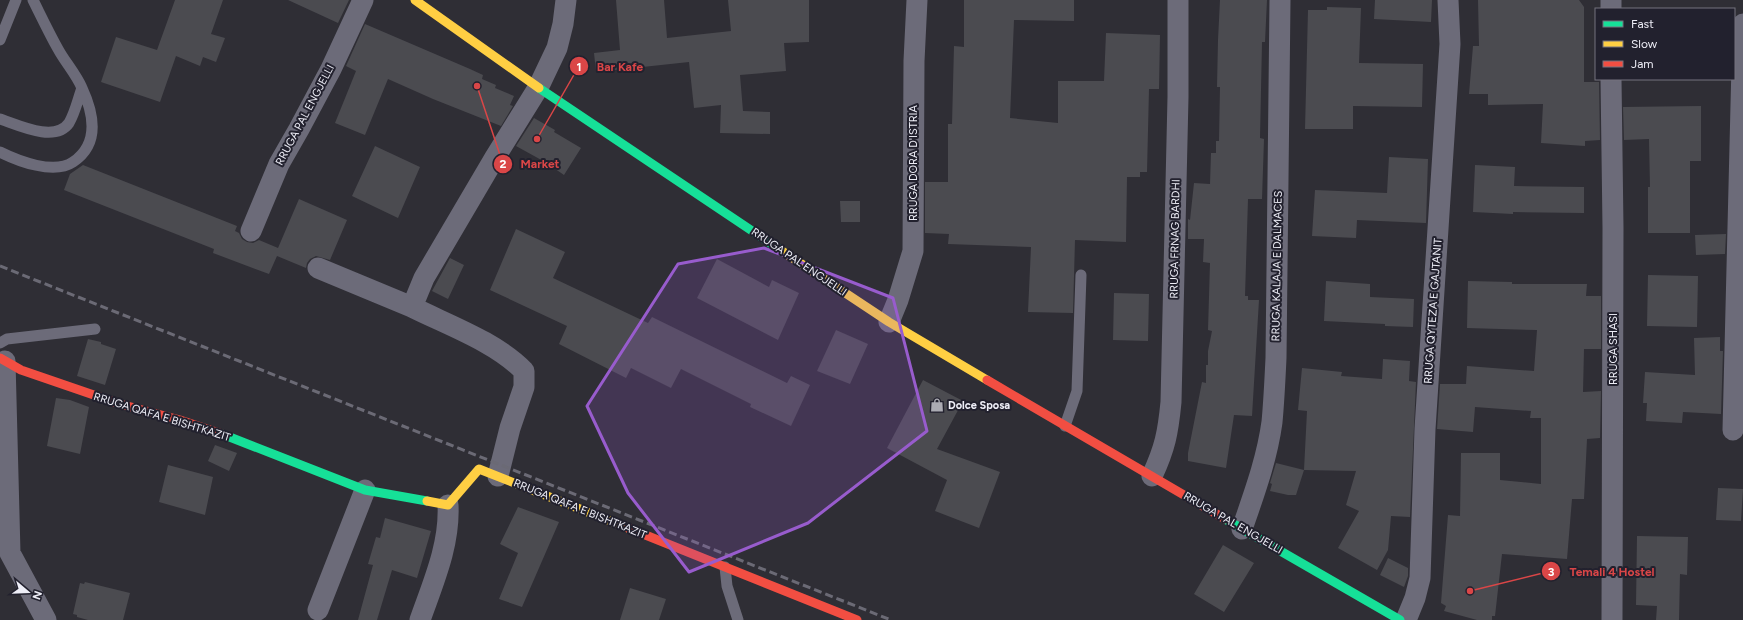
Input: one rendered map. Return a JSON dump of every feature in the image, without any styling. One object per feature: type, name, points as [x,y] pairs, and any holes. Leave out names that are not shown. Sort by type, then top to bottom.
[{"type":"main road","name":"RRUGA PAL ENGJELLI","points":[[414,0],[538,88],[888,322],[1400,620]]},
{"type":"main road","name":"RRUGA QAFA E BISHTKAZIT","points":[[2,354],[21,370],[120,404],[215,431],[365,490],[388,492],[448,505],[479,469],[725,567],[842,617],[857,620]]},
{"type":"street","name":"RRUGA PAL ENGJELLI","points":[[251,231],[279,164],[331,69],[363,0]]},
{"type":"street","points":[[412,307],[424,278],[494,159],[538,88],[557,48],[563,24],[566,0]]},
{"type":"street","name":"RRUGA DORA D'ISTRIA","points":[[888,322],[898,300],[913,251],[914,61],[917,0]]},
{"type":"street","name":"RRUGA FRNAG BARDHI","points":[[1152,476],[1163,454],[1168,435],[1171,402],[1178,97],[1178,0]]},
{"type":"street","name":"RRUGA KALAJA E DALMACES","points":[[1242,528],[1265,457],[1272,423],[1276,358],[1280,0]]},
{"type":"street","name":"RRUGA QYTEZA E GAJTANIT","points":[[1406,620],[1415,598],[1420,578],[1425,429],[1450,44],[1448,0]]},
{"type":"street","points":[[1733,430],[1743,24]]},
{"type":"street","name":"RRUGA SHASI","points":[[1611,80],[1613,228],[1612,620]]},
{"type":"street","points":[[318,268],[412,307],[498,350],[514,361],[524,371],[524,386],[510,428],[498,476]]},
{"type":"street","points":[[2,354],[10,553],[46,620]]},
{"type":"street","points":[[318,610],[365,490]]},
{"type":"street","points":[[420,620],[445,548],[449,522],[448,505]]},
{"type":"lane","points":[[0,40],[16,0]]},
{"type":"lane","points":[[0,152],[39,166],[57,168],[69,165],[80,157],[93,133],[92,119],[82,88],[59,50],[33,0]]},
{"type":"lane","points":[[0,119],[28,129],[47,132],[62,130],[69,122],[82,88]]},
{"type":"lane","points":[[1065,426],[1077,391],[1081,275]]},
{"type":"lane","points":[[2,354],[7,339],[95,329]]},
{"type":"lane","points":[[725,567],[728,586],[738,620]]},
{"type":"highlighted area","points":[[764,248],[893,298],[927,431],[808,523],[689,572],[628,493],[587,406],[678,264]]},
{"type":"building","points":[[175,0],[223,0],[211,34],[225,38],[216,62],[203,57],[200,66],[176,56],[160,102],[101,82],[116,37],[157,50]]},
{"type":"building","points":[[288,0],[349,0],[338,23]]},
{"type":"building","points":[[616,0],[664,0],[667,38],[731,31],[728,0],[809,0],[809,42],[784,43],[786,71],[740,75],[743,111],[770,112],[770,134],[720,133],[721,105],[694,108],[689,62],[596,72],[594,53],[620,50]]},
{"type":"building","points":[[964,0],[1074,0],[1074,21],[1014,20],[1010,118],[1058,123],[1058,81],[1104,81],[1106,33],[1160,35],[1159,89],[1149,89],[1147,172],[1140,172],[1140,177],[1127,177],[1126,242],[1075,240],[1073,313],[1028,312],[1031,247],[948,244],[949,234],[925,233],[925,182],[948,182],[948,124],[952,124],[954,46],[964,47]]},
{"type":"building","points":[[1220,0],[1267,0],[1265,42],[1262,42],[1260,138],[1264,139],[1262,199],[1248,199],[1245,296],[1248,296],[1248,300],[1259,300],[1252,416],[1234,415],[1226,468],[1188,461],[1188,453],[1202,382],[1206,383],[1206,365],[1208,365],[1208,351],[1212,331],[1208,330],[1210,263],[1203,262],[1204,239],[1188,239],[1188,219],[1190,220],[1194,183],[1210,184],[1211,153],[1216,153],[1216,141],[1219,141],[1220,87],[1217,87]]},
{"type":"building","points":[[1375,0],[1432,0],[1431,22],[1374,19]]},
{"type":"building","points":[[1478,0],[1579,0],[1584,7],[1584,82],[1599,82],[1600,140],[1585,141],[1585,146],[1541,143],[1543,104],[1488,105],[1488,94],[1469,94],[1473,46],[1479,46]]},
{"type":"building","points":[[1327,7],[1361,8],[1359,63],[1423,64],[1422,107],[1353,106],[1353,129],[1305,129],[1308,10],[1327,10]]},
{"type":"building","points":[[365,24],[483,75],[482,79],[496,85],[495,88],[514,96],[510,105],[513,106],[501,126],[388,79],[365,135],[335,123],[356,71],[346,66]]},
{"type":"building","points":[[1701,106],[1701,161],[1690,161],[1690,233],[1648,233],[1648,187],[1650,187],[1649,139],[1624,140],[1623,107]]},
{"type":"building","points":[[534,118],[581,148],[564,175],[545,162],[516,146]]},
{"type":"building","points":[[375,146],[420,167],[398,218],[352,196]]},
{"type":"building","points":[[1389,157],[1428,159],[1426,223],[1357,220],[1356,238],[1312,236],[1315,190],[1387,193]]},
{"type":"building","points":[[83,165],[237,226],[235,231],[239,233],[242,239],[247,242],[253,243],[259,240],[278,248],[299,199],[347,220],[330,260],[316,256],[310,259],[306,268],[277,256],[269,274],[213,253],[214,249],[64,190],[70,174]]},
{"type":"building","points":[[1475,165],[1515,167],[1514,186],[1584,187],[1584,213],[1513,212],[1513,214],[1473,212]]},
{"type":"building","points":[[840,201],[860,201],[860,222],[841,222]]},
{"type":"building","points":[[516,229],[565,252],[553,278],[648,323],[652,317],[787,383],[791,376],[810,385],[791,426],[750,407],[751,404],[681,369],[671,388],[631,368],[626,378],[559,344],[567,326],[490,290]]},
{"type":"building","points":[[1726,234],[1725,254],[1696,255],[1695,235]]},
{"type":"building","points":[[450,258],[464,265],[448,299],[432,291]]},
{"type":"building","points":[[717,259],[769,287],[772,280],[799,293],[778,340],[697,298]]},
{"type":"building","points":[[1648,275],[1698,276],[1697,327],[1647,326]]},
{"type":"building","points":[[1326,281],[1370,284],[1370,297],[1414,299],[1413,327],[1324,321]]},
{"type":"building","points":[[1468,281],[1512,282],[1512,284],[1587,284],[1586,296],[1601,296],[1601,349],[1584,349],[1583,392],[1601,391],[1600,438],[1587,439],[1584,499],[1572,499],[1567,559],[1502,554],[1495,616],[1492,616],[1492,620],[1477,620],[1444,611],[1446,606],[1441,603],[1448,515],[1460,516],[1461,453],[1500,453],[1500,480],[1541,484],[1541,418],[1530,418],[1531,411],[1475,407],[1473,432],[1437,429],[1440,384],[1466,384],[1467,366],[1534,371],[1537,330],[1467,328]]},
{"type":"building","points":[[1114,293],[1149,294],[1148,341],[1113,340]]},
{"type":"building","points":[[836,330],[868,344],[850,384],[817,371]]},
{"type":"building","points":[[1720,337],[1720,351],[1723,351],[1721,414],[1683,412],[1682,423],[1646,421],[1647,403],[1643,403],[1645,372],[1695,375],[1694,338]]},
{"type":"building","points":[[88,339],[101,342],[101,344],[116,349],[105,385],[77,376]]},
{"type":"building","points":[[1383,359],[1410,361],[1409,381],[1416,382],[1410,517],[1391,516],[1388,550],[1377,570],[1338,548],[1359,511],[1346,505],[1356,471],[1304,470],[1307,411],[1298,410],[1302,368],[1342,372],[1341,376],[1382,379]]},
{"type":"building","points":[[923,380],[963,401],[937,449],[1000,472],[979,528],[935,511],[947,480],[887,448]]},
{"type":"building","points":[[56,398],[70,400],[89,407],[80,454],[47,446]]},
{"type":"building","points":[[215,445],[237,453],[229,471],[208,461]]},
{"type":"building","points":[[1276,463],[1304,470],[1296,495],[1288,495],[1270,491],[1272,484],[1270,483]]},
{"type":"building","points":[[168,465],[213,477],[205,515],[159,502]]},
{"type":"building","points":[[1718,488],[1743,489],[1741,521],[1716,520]]},
{"type":"building","points":[[518,507],[559,522],[522,607],[499,599],[518,553],[500,544]]},
{"type":"building","points":[[385,518],[431,531],[417,578],[392,570],[377,620],[358,620],[373,565],[368,564],[376,537],[380,538]]},
{"type":"building","points":[[1637,536],[1688,537],[1687,575],[1680,574],[1679,620],[1656,620],[1657,606],[1636,605]]},
{"type":"building","points":[[1223,545],[1254,563],[1224,612],[1194,594]]},
{"type":"building","points":[[1388,558],[1408,568],[1408,576],[1404,587],[1380,575]]},
{"type":"building","points":[[85,582],[130,593],[123,620],[88,620],[77,617],[77,615],[73,614],[80,583],[84,584]]},
{"type":"building","points":[[630,588],[666,599],[659,620],[620,620]]},
{"type":"railway","points":[[0,266],[891,620]]},
{"type":"traffic: fast","points":[[539,88],[782,251]]},
{"type":"traffic: fast","points":[[222,434],[365,490],[427,501]]},
{"type":"traffic: fast","points":[[1225,519],[1400,620]]},
{"type":"traffic: slow","points":[[415,0],[539,88]]},
{"type":"traffic: slow","points":[[782,251],[889,322],[987,380]]},
{"type":"traffic: slow","points":[[427,501],[448,505],[479,469],[628,528]]},
{"type":"traffic: jam","points":[[0,358],[21,370],[120,404],[180,420],[222,434]]},
{"type":"traffic: jam","points":[[987,380],[1225,519]]},
{"type":"traffic: jam","points":[[628,528],[857,620]]},
{"type":"place","name":"Market","points":[[477,86]]},
{"type":"place","name":"Bar Kafe","points":[[537,139]]},
{"type":"place","name":"Dolce Sposa","points":[[937,405]]},
{"type":"place","name":"Temali 4 Hostel","points":[[1470,591]]}]
